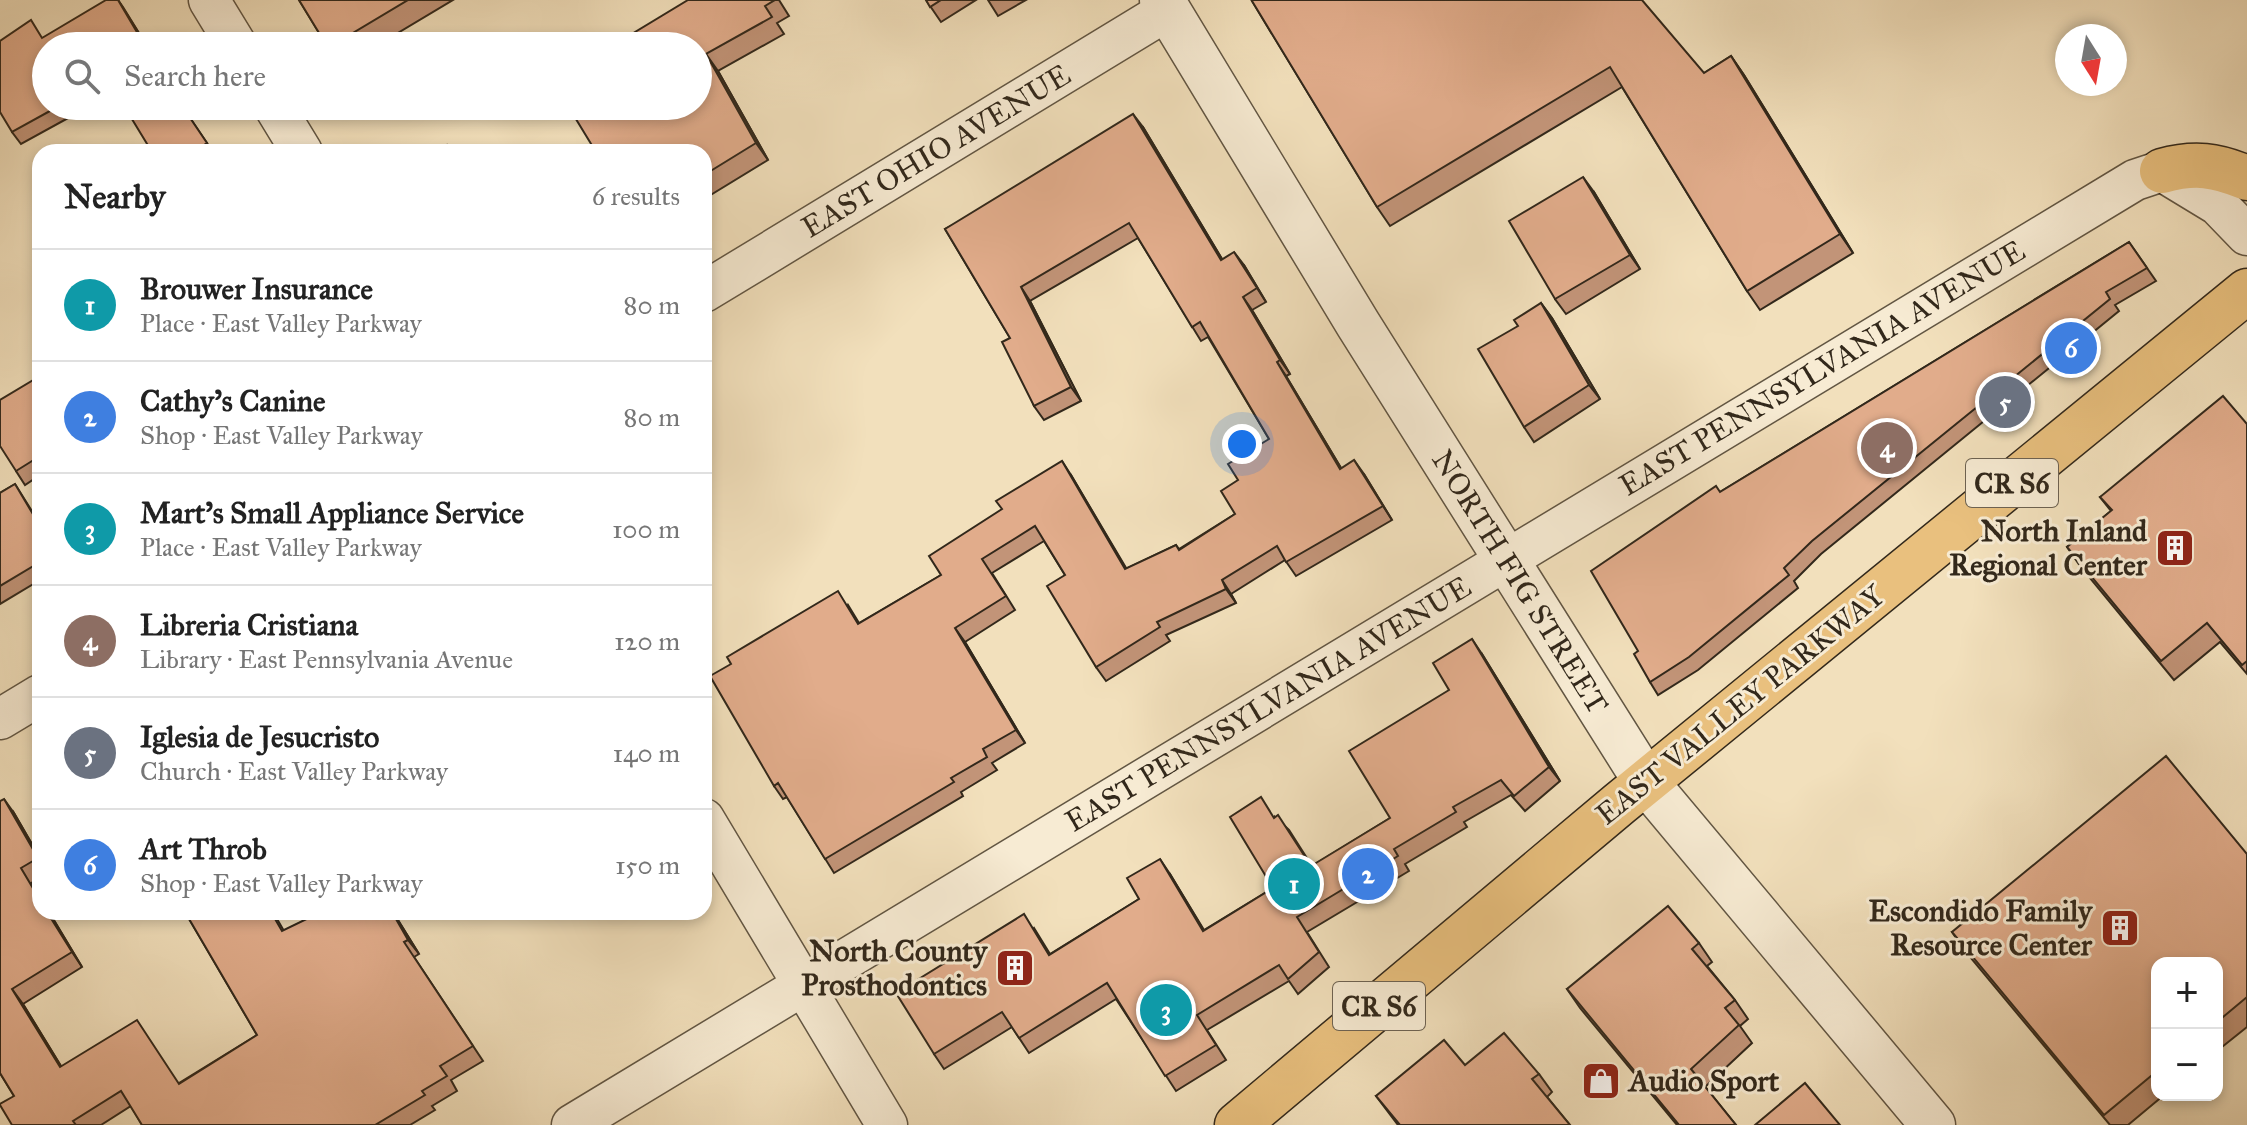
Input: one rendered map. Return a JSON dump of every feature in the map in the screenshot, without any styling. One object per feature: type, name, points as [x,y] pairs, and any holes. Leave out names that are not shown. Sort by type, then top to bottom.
[{"type":"main road","points":[[2162,171],[2187,164],[2216,165],[2247,178]]},
{"type":"main road","name":"EAST VALLEY PARKWAY","points":[[1237,1125],[1646,782],[2247,291]]},
{"type":"street","points":[[209,0],[228,32]]},
{"type":"street","name":"EAST OHIO AVENUE","points":[[712,287],[1165,5]]},
{"type":"street","name":"NORTH FIG STREET","points":[[1165,5],[1505,560],[1646,782],[1933,1125]]},
{"type":"street","points":[[283,120],[297,144]]},
{"type":"street","points":[[2162,171],[2207,197],[2247,235]]},
{"type":"street","name":"EAST PENNSYLVANIA AVENUE","points":[[572,1125],[2135,180],[2162,171]]},
{"type":"street","points":[[0,719],[32,700]]},
{"type":"street","points":[[712,832],[887,1125]]},
{"type":"building","points":[[106,0],[118,0],[137,32],[52,32]]},
{"type":"building","points":[[299,0],[408,0],[354,32],[318,32]]},
{"type":"building","points":[[688,0],[775,0],[765,6],[772,17],[712,51],[712,32],[635,32]]},
{"type":"building","points":[[926,0],[941,0],[930,7]]},
{"type":"building","points":[[1253,0],[1642,0],[1704,73],[1731,56],[1840,234],[1747,291],[1610,67],[1377,207]]},
{"type":"building","points":[[31,20],[38,32],[32,32],[34,120],[12,132],[0,112],[0,41]]},
{"type":"building","points":[[712,65],[756,143],[712,170],[712,144],[591,144],[577,120],[712,120]]},
{"type":"building","points":[[1133,114],[1221,260],[1234,252],[1257,288],[1243,297],[1340,469],[1354,460],[1383,506],[1286,562],[1277,546],[1222,580],[1226,589],[1157,622],[1160,627],[1096,667],[1047,586],[1065,575],[1035,526],[982,559],[1006,596],[955,628],[1016,730],[983,749],[987,757],[951,778],[954,782],[825,859],[778,783],[774,786],[712,679],[712,675],[731,664],[727,657],[838,591],[858,624],[941,575],[929,556],[1002,509],[996,501],[1062,461],[1125,569],[1176,545],[1179,550],[1235,514],[1221,491],[1238,480],[1228,464],[1269,439],[1200,322],[1192,327],[1129,223],[1021,287],[1071,387],[1034,406],[1002,342],[1010,338],[945,229]]},
{"type":"building","points":[[133,120],[191,120],[207,143],[205,144],[147,144]]},
{"type":"building","points":[[1583,177],[1630,255],[1555,299],[1509,221]]},
{"type":"building","points":[[2129,242],[2147,268],[2106,292],[2110,299],[1812,541],[1784,568],[1789,575],[1689,657],[1650,682],[1634,654],[1638,651],[1591,571],[1716,486],[1720,492]]},
{"type":"building","points":[[1541,303],[1589,385],[1524,427],[1478,349],[1518,326],[1514,320]]},
{"type":"building","points":[[32,381],[32,461],[16,471],[0,446],[0,400]]},
{"type":"building","name":"North Inland Regional Center","points":[[2223,396],[2247,424],[2247,661],[2242,665],[2207,623],[2161,661],[2067,547],[2112,510],[2100,497]]},
{"type":"building","points":[[15,484],[32,513],[32,567],[0,586],[0,493]]},
{"type":"building","points":[[1472,639],[1549,767],[1514,796],[1501,780],[1453,807],[1456,812],[1394,849],[1398,856],[1297,917],[1319,952],[1288,979],[1279,965],[1197,1015],[1216,1045],[1165,1076],[1107,983],[1019,1038],[1002,1012],[934,1054],[896,993],[1024,914],[1049,955],[1139,899],[1127,878],[1160,859],[1203,931],[1273,888],[1230,817],[1261,797],[1274,818],[1278,815],[1311,866],[1390,818],[1349,751],[1449,690],[1433,663]]},
{"type":"building","name":"Escondido Family Resource Center","points":[[2166,756],[2247,854],[2247,997],[2223,1017],[2223,957],[2151,957],[2151,1076],[2104,1115],[1952,932]]},
{"type":"building","points":[[4,799],[32,848],[32,862],[21,868],[32,887],[32,920],[52,920],[72,952],[12,989],[60,1067],[137,1020],[179,1084],[257,1035],[190,920],[276,920],[282,931],[305,920],[397,920],[408,940],[404,942],[473,1046],[440,1066],[447,1076],[422,1091],[425,1095],[375,1125],[142,1125],[121,1091],[73,1121],[76,1125],[12,1125],[0,1105],[14,1096],[0,1073],[0,801]]},
{"type":"building","points":[[1668,906],[1699,943],[1692,949],[1735,1000],[1725,1008],[1739,1025],[1691,1069],[1736,1125],[1679,1125],[1567,989]]},
{"type":"building","points":[[1504,1033],[1539,1074],[1532,1079],[1570,1125],[1400,1125],[1376,1096],[1444,1040],[1465,1065]]},
{"type":"building","points":[[1805,1083],[1840,1125],[1755,1125]]},
{"type":"place","name":"Art Throb","points":[[2071,348]]},
{"type":"place","name":"Iglesia de Jesucristo","points":[[2005,402]]},
{"type":"place","name":"Libreria Cristiana","points":[[1887,448]]},
{"type":"place","name":"North Inland Regional Center","points":[[2175,548]]},
{"type":"place","name":"Cathy's Canine","points":[[1368,874]]},
{"type":"place","name":"Brouwer Insurance","points":[[1294,884]]},
{"type":"place","name":"Escondido Family Resource Center","points":[[2120,928]]},
{"type":"place","name":"North County Prosthodontics","points":[[1015,968]]},
{"type":"place","name":"Mart's Small Appliance Service","points":[[1166,1010]]},
{"type":"place","name":"Audio Sport","points":[[1601,1081]]}]
